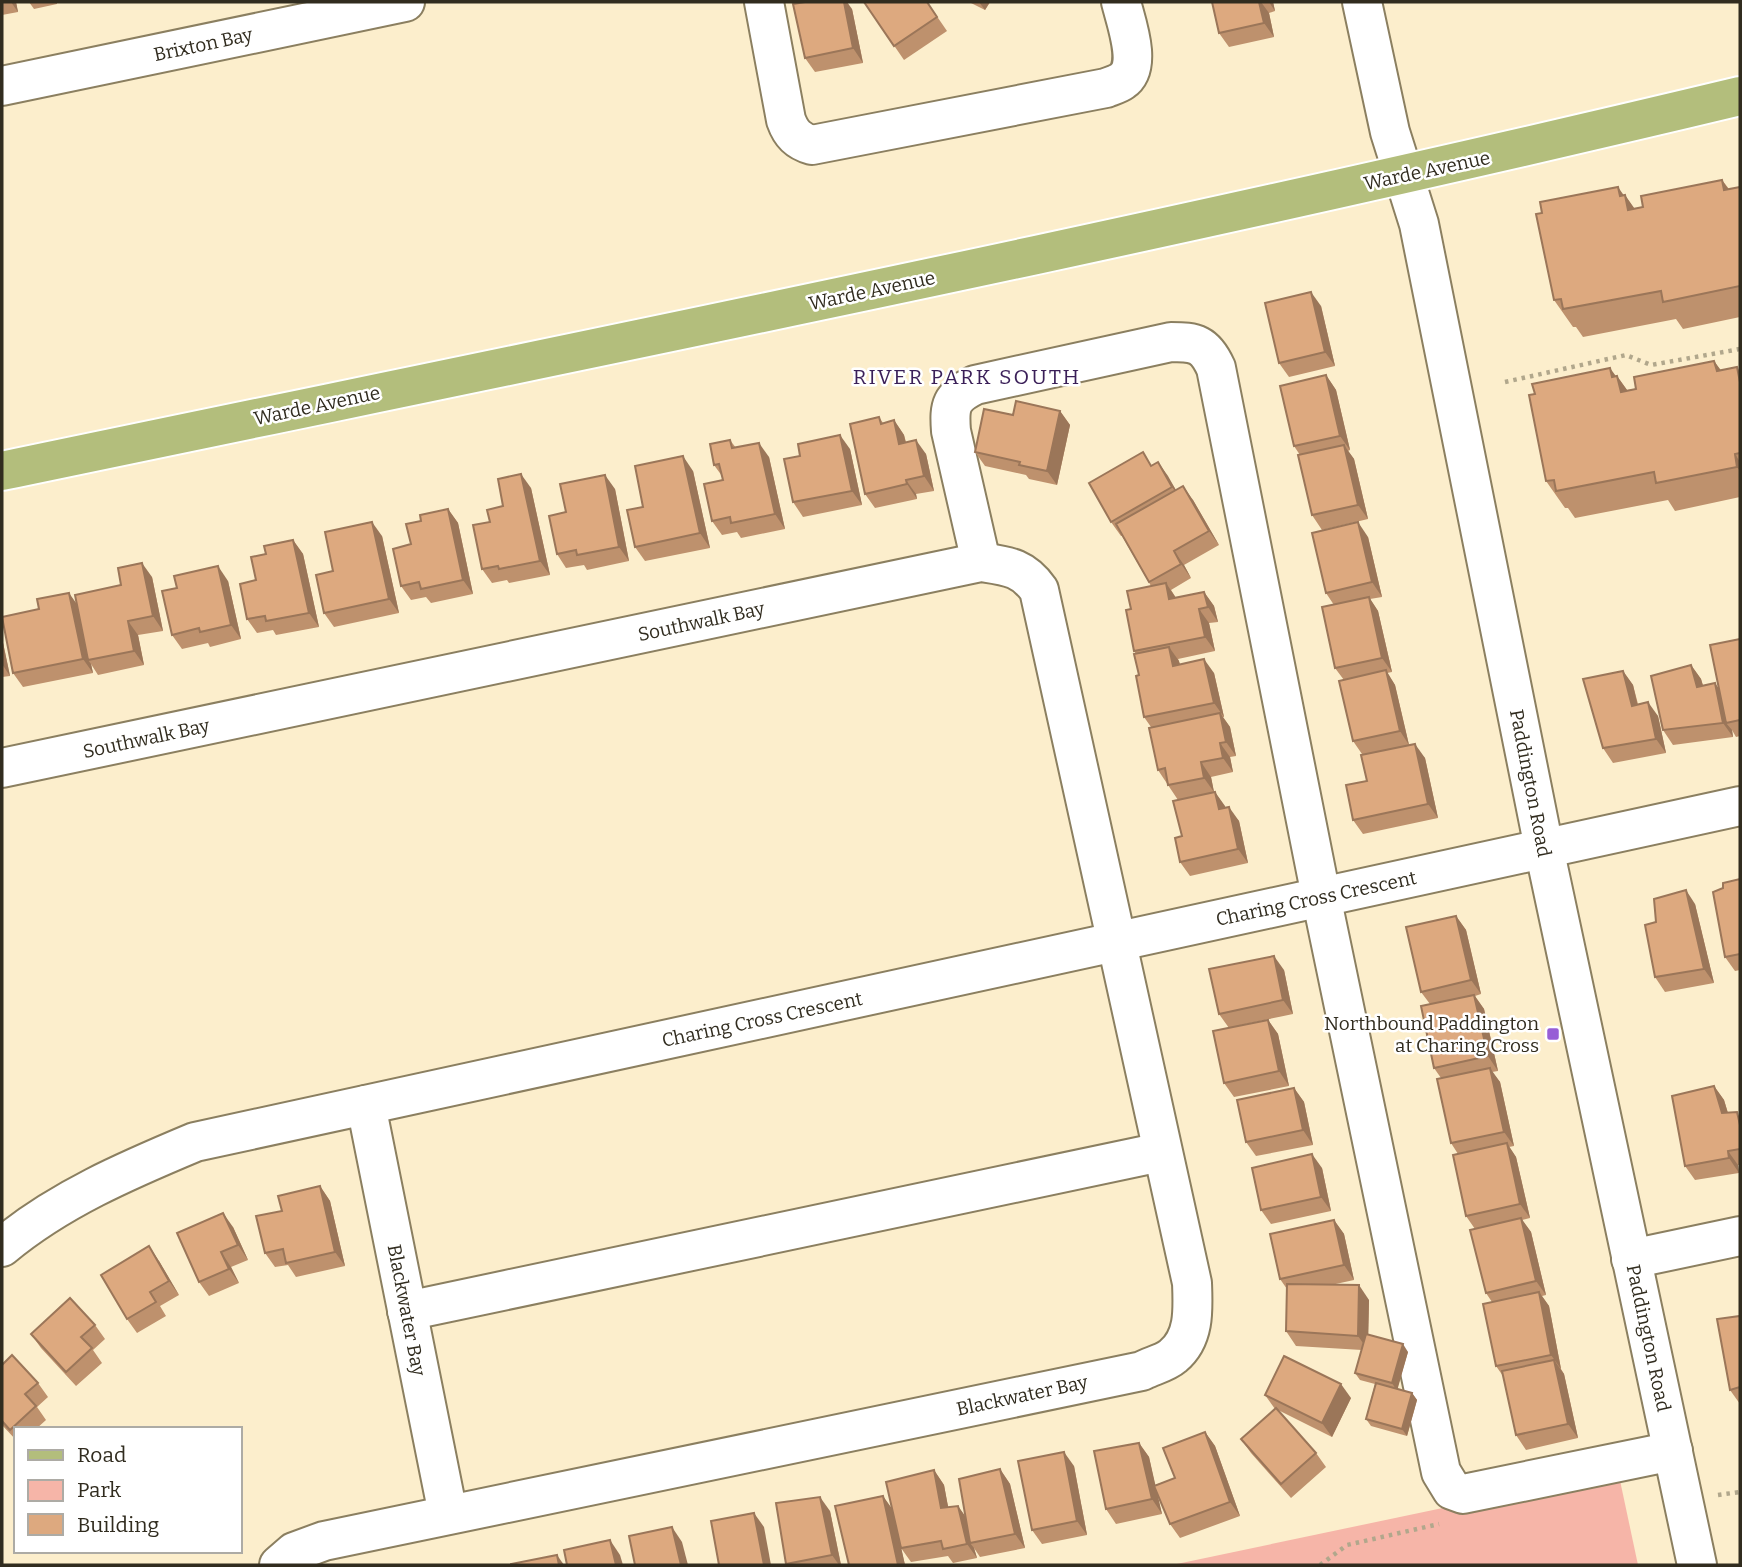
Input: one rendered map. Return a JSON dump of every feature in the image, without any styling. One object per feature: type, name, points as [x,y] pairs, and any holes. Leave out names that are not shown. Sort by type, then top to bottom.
[{"type":"main road","name":"Warde Avenue","points":[[2,471],[1054,253],[1403,176],[1740,96]]},
{"type":"street","name":"Brixton Bay","points":[[2,86],[405,2]]},
{"type":"street","points":[[764,2],[786,120],[790,131],[801,142],[812,145],[1106,88],[1124,81],[1131,69],[1133,58],[1121,2]]},
{"type":"street","name":"Paddington Road","points":[[1363,2],[1390,132],[1419,224],[1544,848],[1697,1565]]},
{"type":"street","points":[[981,562],[951,431],[949,410],[958,394],[975,385],[1171,342],[1192,342],[1209,353],[1216,368],[1321,897],[1441,1472],[1452,1490],[1463,1494],[1673,1451]]},
{"type":"street","name":"Southwalk Bay","points":[[2,768],[981,562],[1008,566],[1030,576],[1039,590],[1104,879],[1115,941]]},
{"type":"street","name":"Charing Cross Crescent","points":[[2,1247],[63,1205],[129,1170],[195,1142],[1740,806]]},
{"type":"street","name":"Blackwater Bay","points":[[279,1565],[294,1552],[324,1541],[1142,1371],[1172,1357],[1189,1336],[1194,1311],[1192,1283],[1115,941]]},
{"type":"street","name":"Blackwater Bay","points":[[366,1105],[448,1514]]},
{"type":"street","points":[[407,1311],[1161,1152]]},
{"type":"street","points":[[1632,1259],[1740,1236]]},
{"type":"path","points":[[1505,382],[1626,355],[1651,365],[1740,349]]},
{"type":"green space","points":[[1618,1471],[1638,1565],[1172,1565]]},
{"type":"building","points":[[844,2],[853,48],[805,58],[793,4]]},
{"type":"building","points":[[864,2],[927,2],[937,17],[894,46]]},
{"type":"building","points":[[1212,2],[1259,2],[1264,23],[1219,33]]},
{"type":"building","points":[[1722,180],[1724,190],[1740,187],[1740,286],[1663,302],[1661,291],[1563,309],[1561,299],[1554,300],[1536,214],[1542,213],[1540,202],[1618,187],[1620,196],[1625,195],[1628,210],[1643,207],[1641,196]]},
{"type":"building","points":[[1311,292],[1325,352],[1279,363],[1265,303]]},
{"type":"building","points":[[1714,361],[1717,371],[1737,367],[1740,382],[1740,453],[1735,454],[1737,467],[1656,483],[1654,472],[1556,491],[1554,480],[1546,481],[1529,395],[1535,394],[1532,384],[1610,368],[1612,377],[1617,376],[1621,392],[1636,389],[1634,377]]},
{"type":"building","points":[[1326,375],[1340,436],[1294,446],[1280,386]]},
{"type":"building","points":[[1016,401],[1060,411],[1047,471],[975,452],[984,409],[1013,415]]},
{"type":"building","points":[[879,417],[881,424],[894,420],[899,444],[916,440],[924,476],[906,480],[907,484],[865,494],[850,424]]},
{"type":"building","points":[[840,435],[852,491],[793,502],[784,459],[800,456],[798,444]]},
{"type":"building","points":[[730,440],[732,448],[759,443],[775,514],[731,523],[730,517],[712,521],[704,484],[723,480],[719,464],[714,465],[710,444]]},
{"type":"building","points":[[1344,445],[1358,505],[1312,515],[1298,455]]},
{"type":"building","points":[[1143,452],[1151,466],[1158,462],[1172,487],[1111,522],[1089,483]]},
{"type":"building","points":[[683,456],[700,533],[635,547],[627,510],[643,507],[635,466]]},
{"type":"building","points":[[521,474],[540,561],[499,569],[498,566],[482,569],[473,525],[490,522],[487,510],[503,506],[498,479]]},
{"type":"building","points":[[605,475],[619,547],[577,555],[576,550],[557,554],[549,516],[566,512],[560,484]]},
{"type":"building","points":[[1183,486],[1209,531],[1174,551],[1181,564],[1149,582],[1116,524]]},
{"type":"building","points":[[448,509],[463,580],[421,589],[419,582],[401,586],[393,549],[411,544],[406,524],[421,521],[420,515]]},
{"type":"building","points":[[372,522],[389,599],[324,613],[316,575],[333,571],[325,532]]},
{"type":"building","points":[[1358,522],[1372,582],[1326,593],[1312,533]]},
{"type":"building","points":[[293,540],[309,613],[266,621],[265,616],[247,619],[240,584],[256,580],[251,557],[266,554],[264,546]]},
{"type":"building","points":[[142,563],[153,616],[128,621],[134,651],[88,660],[75,595],[121,585],[118,568]]},
{"type":"building","points":[[218,566],[231,625],[200,632],[199,628],[172,635],[162,591],[177,588],[174,576]]},
{"type":"building","points":[[1166,583],[1169,599],[1204,592],[1208,607],[1199,609],[1205,637],[1134,651],[1126,610],[1131,609],[1127,591]]},
{"type":"building","points":[[69,593],[83,659],[13,673],[2,617],[39,609],[37,599]]},
{"type":"building","points":[[1369,597],[1382,658],[1335,668],[1322,607]]},
{"type":"building","points":[[1740,639],[1740,720],[1726,723],[1710,645]]},
{"type":"building","points":[[1169,647],[1173,666],[1204,659],[1214,703],[1144,717],[1134,654]]},
{"type":"building","points":[[1691,665],[1697,687],[1715,683],[1723,723],[1663,730],[1651,676]]},
{"type":"building","points":[[1386,670],[1400,731],[1353,741],[1339,681]]},
{"type":"building","points":[[1623,671],[1632,706],[1648,702],[1656,739],[1603,748],[1583,679]]},
{"type":"building","points":[[1220,713],[1226,742],[1220,743],[1223,758],[1201,762],[1204,778],[1168,785],[1165,768],[1158,770],[1149,728]]},
{"type":"building","points":[[1415,744],[1428,804],[1353,820],[1346,785],[1367,781],[1361,755]]},
{"type":"building","points":[[1215,792],[1219,809],[1229,807],[1238,849],[1180,862],[1175,838],[1182,836],[1173,801]]},
{"type":"building","points":[[1740,879],[1740,954],[1725,957],[1713,892],[1723,888],[1723,883]]},
{"type":"building","points":[[1686,890],[1704,969],[1655,977],[1645,925],[1656,922],[1654,899]]},
{"type":"building","points":[[1456,916],[1471,980],[1421,992],[1406,927]]},
{"type":"building","points":[[1274,956],[1283,1000],[1219,1014],[1209,969]]},
{"type":"building","points":[[1474,995],[1488,1056],[1434,1068],[1421,1006]]},
{"type":"building","points":[[1268,1020],[1279,1071],[1224,1083],[1213,1031]]},
{"type":"building","points":[[1490,1068],[1504,1132],[1451,1143],[1437,1079]]},
{"type":"building","points":[[1714,1086],[1722,1113],[1737,1112],[1740,1149],[1728,1151],[1729,1158],[1685,1166],[1672,1096]]},
{"type":"building","points":[[1294,1088],[1303,1130],[1246,1142],[1237,1100]]},
{"type":"building","points":[[1507,1143],[1520,1204],[1466,1216],[1453,1155]]},
{"type":"building","points":[[1312,1154],[1321,1197],[1261,1210],[1252,1168]]},
{"type":"building","points":[[320,1186],[335,1252],[286,1263],[283,1249],[265,1253],[256,1216],[282,1211],[278,1196]]},
{"type":"building","points":[[223,1213],[238,1245],[221,1252],[229,1269],[199,1282],[177,1233]]},
{"type":"building","points":[[1521,1218],[1536,1281],[1486,1293],[1470,1230]]},
{"type":"building","points":[[1334,1220],[1344,1265],[1280,1279],[1270,1234]]},
{"type":"building","points":[[149,1246],[169,1281],[150,1292],[156,1302],[127,1319],[101,1275]]},
{"type":"building","points":[[1287,1284],[1359,1285],[1358,1336],[1286,1331]]},
{"type":"building","points":[[1539,1292],[1551,1355],[1496,1366],[1483,1304]]},
{"type":"building","points":[[70,1298],[95,1325],[81,1337],[92,1348],[66,1372],[31,1334]]},
{"type":"building","points":[[1740,1316],[1740,1387],[1730,1390],[1717,1319]]},
{"type":"building","points":[[1366,1334],[1403,1344],[1392,1383],[1355,1373]]},
{"type":"building","points":[[12,1355],[38,1383],[25,1394],[36,1406],[10,1430],[2,1421],[2,1365]]},
{"type":"building","points":[[1284,1356],[1341,1384],[1322,1423],[1265,1395]]},
{"type":"building","points":[[1554,1360],[1568,1424],[1516,1435],[1502,1371]]},
{"type":"building","points":[[1376,1383],[1412,1393],[1402,1429],[1366,1419]]},
{"type":"building","points":[[1276,1408],[1316,1453],[1281,1484],[1241,1439]]},
{"type":"building","points":[[1205,1432],[1230,1502],[1170,1524],[1154,1486],[1175,1478],[1163,1448]]},
{"type":"building","points":[[1139,1443],[1152,1499],[1106,1509],[1094,1451]]},
{"type":"building","points":[[1064,1452],[1077,1521],[1032,1530],[1018,1461]]},
{"type":"building","points":[[1000,1469],[1015,1534],[970,1543],[959,1479]]},
{"type":"building","points":[[934,1470],[941,1508],[958,1506],[967,1544],[943,1549],[941,1541],[901,1548],[886,1482]]},
{"type":"building","points":[[883,1496],[898,1565],[849,1565],[835,1506]]},
{"type":"building","points":[[820,1497],[832,1555],[786,1564],[776,1503]]},
{"type":"building","points":[[754,1513],[764,1565],[719,1565],[711,1521]]},
{"type":"building","points":[[672,1527],[681,1565],[635,1565],[629,1536]]},
{"type":"building","points":[[610,1540],[616,1565],[567,1565],[564,1550]]},
{"type":"building","points":[[557,1555],[559,1565],[511,1565],[511,1564]]},
{"type":"place","name":"Northbound Paddington at Charing Cross","points":[[1553,1034]]},
{"type":"district","name":"RIVER PARK SOUTH","points":[[967,377]]}]
